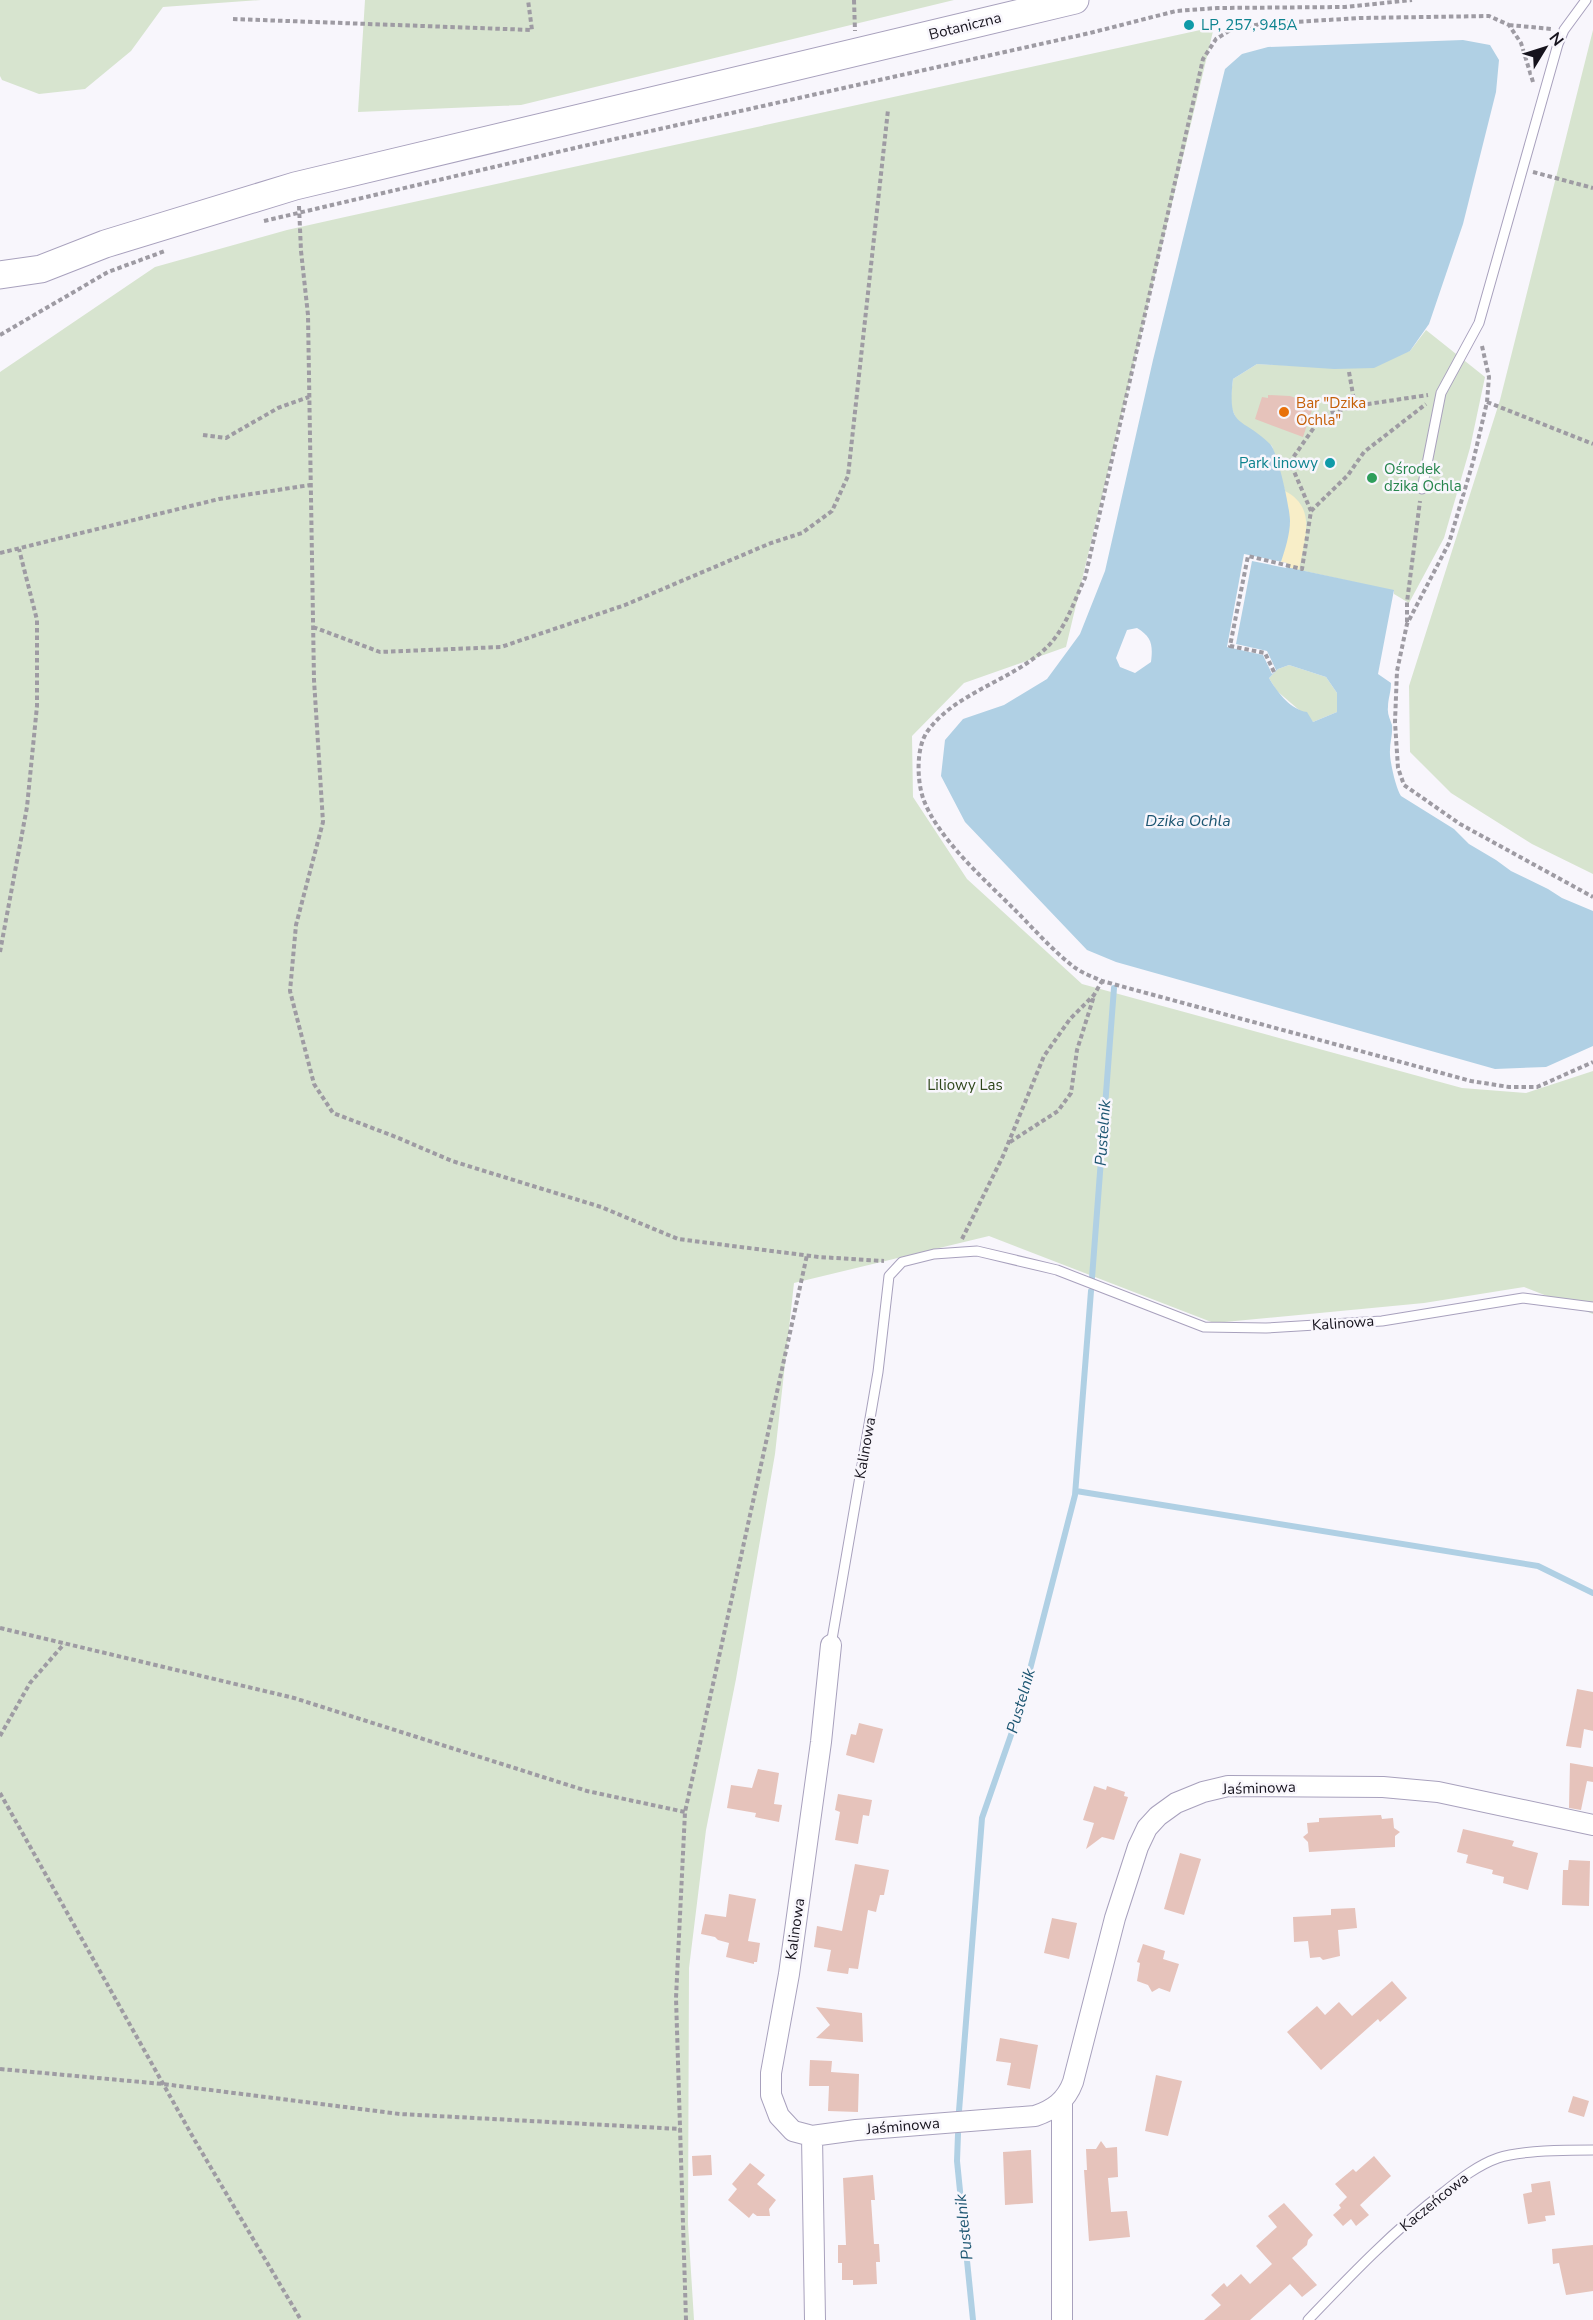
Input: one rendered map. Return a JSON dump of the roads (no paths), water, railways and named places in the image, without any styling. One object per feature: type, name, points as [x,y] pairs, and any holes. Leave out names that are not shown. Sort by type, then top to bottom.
[{"type":"main road","name":"Botaniczna","points":[[41,269],[115,241],[295,186],[1075,0]]},
{"type":"main road","points":[[0,275],[41,269]]},
{"type":"main road","points":[[0,294],[19,286],[41,269]]},
{"type":"street","name":"Kalinowa","points":[[812,2136],[793,2131],[779,2116],[771,2095],[771,2073],[792,1951],[821,1742],[831,1645]]},
{"type":"street","name":"Jaśminowa","points":[[812,2136],[856,2130],[1035,2116],[1051,2111],[1068,2095],[1073,2082],[1115,1918],[1138,1847],[1147,1828],[1158,1816],[1176,1803],[1203,1792],[1228,1786],[1383,1787],[1438,1792],[1593,1825]]},
{"type":"street","name":"Jaśminowa","points":[[1062,2100],[1062,2320]]},
{"type":"street","points":[[812,2136],[815,2320]]},
{"type":"lane","points":[[1422,489],[1441,393],[1479,323],[1539,104],[1558,44],[1564,30],[1586,0]]},
{"type":"lane","name":"Kalinowa","points":[[831,1645],[878,1372],[889,1276],[902,1262],[934,1254],[977,1251],[1057,1270],[1204,1327],[1266,1328],[1382,1321],[1523,1298],[1593,1307]]},
{"type":"lane","name":"Kaczeńcowa","points":[[1308,2320],[1373,2252],[1429,2203],[1471,2172],[1498,2158],[1564,2150],[1593,2150]]},
{"type":"water","name":"Dzika Ochla","points":[[1463,40],[1490,45],[1499,60],[1496,92],[1463,224],[1429,324],[1410,351],[1374,368],[1334,369],[1257,364],[1233,379],[1232,407],[1238,420],[1270,444],[1280,469],[1290,521],[1281,562],[1287,563],[1286,567],[1394,590],[1378,674],[1391,683],[1388,710],[1392,725],[1390,754],[1395,781],[1401,796],[1454,829],[1469,844],[1511,871],[1562,898],[1593,911],[1593,1046],[1546,1067],[1495,1069],[1116,962],[1087,950],[965,822],[941,776],[945,740],[963,719],[1004,705],[1047,679],[1080,634],[1105,571],[1153,360],[1225,69],[1242,54],[1268,47]],"holes":[[[1137,628],[1149,638],[1152,656],[1151,662],[1135,673],[1120,667],[1116,658],[1127,630]],[[1289,665],[1326,677],[1337,693],[1337,712],[1313,722],[1307,712],[1295,708],[1285,700],[1269,678],[1278,669]]]},
{"type":"waterway","name":"Pustelnik","points":[[1092,1278],[1114,988]]},
{"type":"waterway","name":"Pustelnik","points":[[959,2111],[982,1818],[1019,1712],[1075,1495],[1091,1291]]},
{"type":"waterway","points":[[1076,1491],[1538,1566],[1593,1593]]},
{"type":"waterway","name":"Pustelnik","points":[[958,2134],[957,2161],[973,2320]]},
{"type":"place","name":"LP, 257, 945A","points":[[1189,25]]},
{"type":"place","name":"Bar \"Dzika Ochla\"","points":[[1284,412]]},
{"type":"place","name":"Park linowy","points":[[1330,463]]},
{"type":"place","name":"Ośrodek dzika Ochla","points":[[1372,478]]},
{"type":"park label","name":"Liliowy Las","points":[[965,1085]]}]
